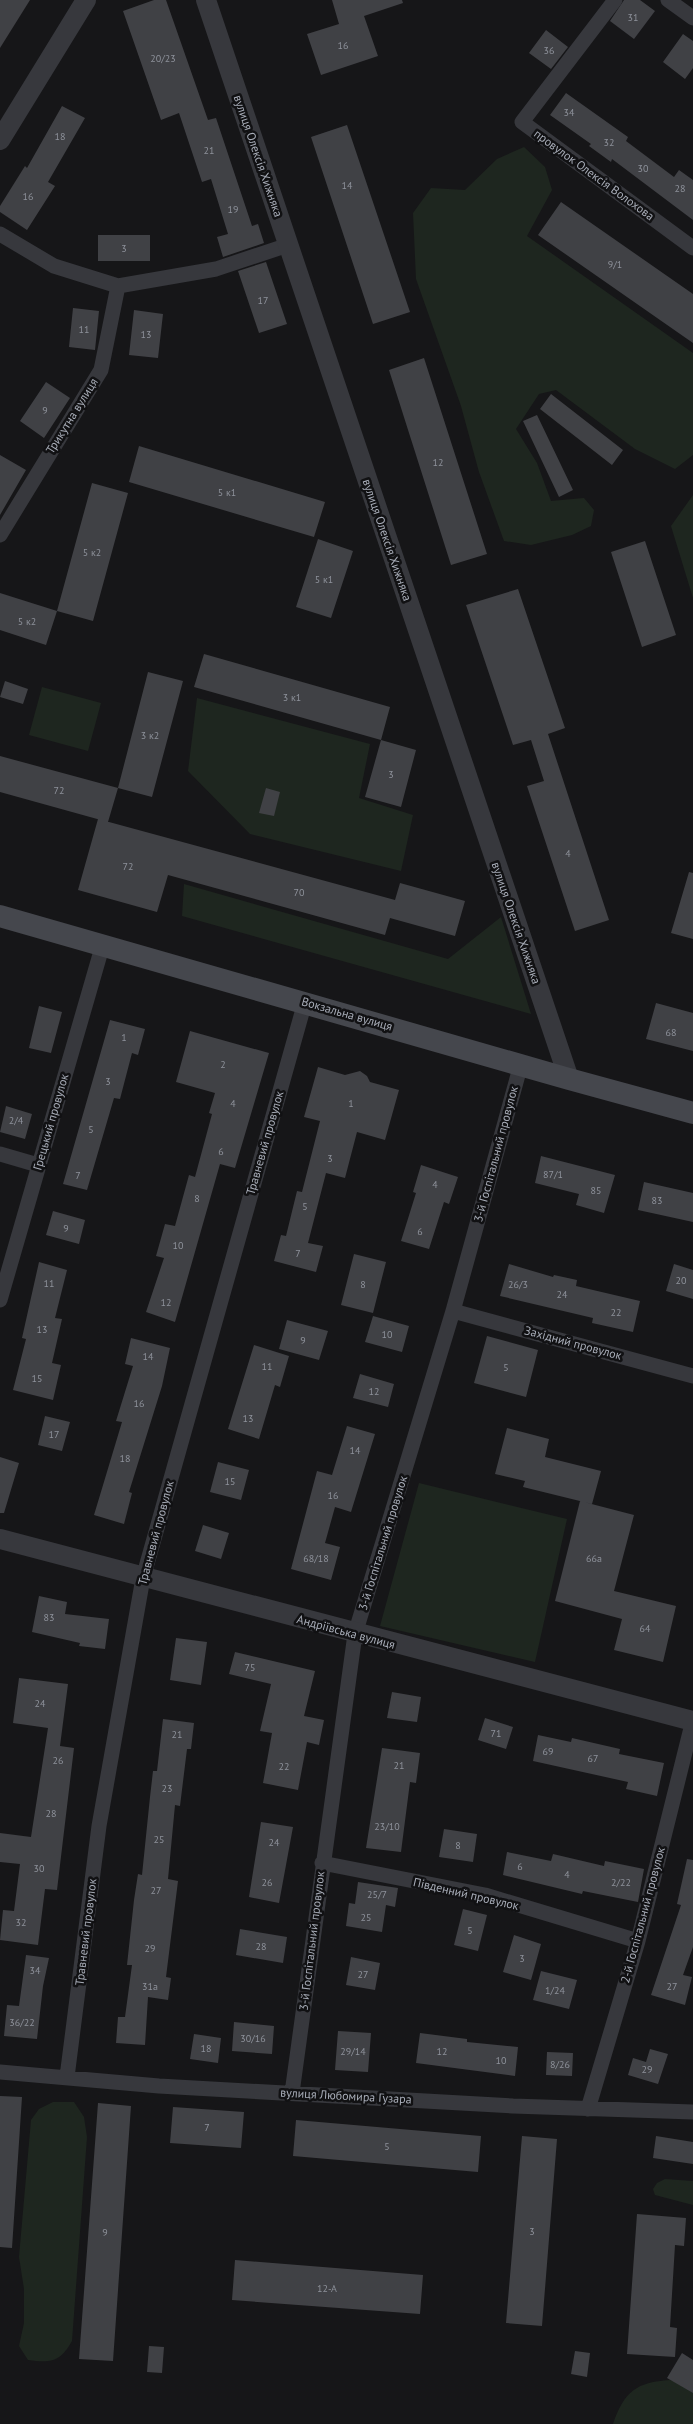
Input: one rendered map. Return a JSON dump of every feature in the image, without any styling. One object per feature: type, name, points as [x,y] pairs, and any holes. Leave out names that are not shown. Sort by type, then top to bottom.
[{"type":"main road","name":"Вокзальна вулиця","points":[[0,916],[693,1113]]},
{"type":"street","points":[[0,140],[86,0]]},
{"type":"street","name":"вулиця Олексія Хижняка","points":[[206,0],[569,1079]]},
{"type":"street","name":"провулок Олексія Волохова","points":[[615,0],[522,122],[693,248]]},
{"type":"street","points":[[668,0],[693,18]]},
{"type":"street","points":[[0,234],[54,266],[118,286],[216,269],[288,245]]},
{"type":"street","name":"Трикутна вулиця","points":[[0,535],[101,370],[118,286]]},
{"type":"street","name":"Грецький провулок","points":[[0,1300],[103,944]]},
{"type":"street","name":"Травневий провулок","points":[[67,2077],[99,1826],[143,1578],[305,1002]]},
{"type":"street","name":"3-й Госпітальний провулок","points":[[292,2093],[322,1863],[355,1634],[454,1311],[521,1064]]},
{"type":"street","points":[[0,1154],[38,1165]]},
{"type":"street","name":"Західний провулок","points":[[454,1311],[693,1376]]},
{"type":"street","name":"Андріївська вулиця","points":[[0,1539],[355,1634],[693,1721]]},
{"type":"street","name":"2-й Госпітальний провулок","points":[[588,2109],[638,1941],[693,1721]]},
{"type":"street","name":"Південний провулок","points":[[322,1863],[486,1895],[638,1941]]},
{"type":"street","name":"вулиця Любомира Гузара","points":[[0,2072],[159,2086],[588,2109],[693,2112]]},
{"type":"shaded area","points":[[524,147],[545,167],[552,190],[527,236],[693,353],[693,455],[675,469],[635,449],[556,390],[539,394],[516,429],[537,463],[551,501],[584,498],[594,510],[591,526],[572,535],[531,545],[504,541],[479,472],[461,406],[416,279],[413,213],[431,188],[465,190],[497,159]]},
{"type":"shaded area","points":[[693,495],[693,598],[671,526]]},
{"type":"shaded area","points":[[42,687],[101,703],[88,751],[29,735]]},
{"type":"shaded area","points":[[197,698],[370,744],[359,798],[413,815],[401,871],[250,834],[188,771]]},
{"type":"shaded area","points":[[184,884],[448,959],[501,917],[531,1014],[182,916]]},
{"type":"shaded area","points":[[419,1483],[567,1519],[535,1662],[380,1626]]},
{"type":"shaded area","points":[[53,2102],[74,2102],[84,2117],[87,2137],[72,2341],[68,2348],[54,2360],[36,2361],[28,2360],[19,2346],[24,2323],[24,2289],[19,2257],[31,2120],[39,2109]]},
{"type":"shaded area","points":[[665,2179],[693,2181],[693,2205],[655,2195],[653,2189],[657,2183]]},
{"type":"shaded area","points":[[670,2380],[683,2383],[693,2390],[693,2424],[613,2424],[622,2404],[633,2391],[648,2383]]},
{"type":"building","points":[[0,0],[30,0],[0,48]]},
{"type":"building","points":[[154,0],[166,0],[208,120],[216,118],[252,226],[258,224],[264,243],[223,257],[217,237],[228,234],[211,179],[202,182],[179,113],[161,120],[123,11]]},
{"type":"building","points":[[332,0],[402,0],[403,3],[364,16],[378,56],[321,75],[307,34],[339,24]]},
{"type":"building","points":[[624,0],[640,0],[655,11],[634,39],[610,21]]},
{"type":"building","points":[[546,30],[568,47],[551,69],[529,53]]},
{"type":"building","points":[[683,34],[693,41],[693,68],[685,79],[663,62]]},
{"type":"building","points":[[566,93],[628,137],[626,141],[674,177],[679,170],[693,180],[693,220],[612,159],[611,162],[589,146],[591,144],[550,115]]},
{"type":"building","points":[[62,106],[85,118],[48,182],[55,186],[27,230],[0,212],[0,206],[25,166],[27,168]]},
{"type":"building","points":[[347,125],[410,312],[373,324],[311,137]]},
{"type":"building","points":[[561,202],[693,294],[693,343],[538,235]]},
{"type":"building","points":[[98,235],[150,235],[150,261],[98,261]]},
{"type":"building","points":[[266,262],[287,324],[259,333],[238,271]]},
{"type":"building","points":[[73,308],[99,311],[95,350],[69,347]]},
{"type":"building","points":[[134,310],[163,314],[158,358],[129,355]]},
{"type":"building","points":[[424,358],[487,554],[451,565],[389,370]]},
{"type":"building","points":[[46,382],[70,398],[44,438],[20,421]]},
{"type":"building","points":[[551,394],[623,450],[612,465],[540,409]]},
{"type":"building","points":[[537,415],[573,490],[559,497],[523,421]]},
{"type":"building","points":[[139,446],[325,502],[314,537],[129,482]]},
{"type":"building","points":[[0,455],[26,470],[0,515]]},
{"type":"building","points":[[92,483],[128,493],[93,621],[57,611]]},
{"type":"building","points":[[318,539],[353,551],[331,618],[296,607]]},
{"type":"building","points":[[645,541],[676,635],[642,647],[611,552]]},
{"type":"building","points":[[518,589],[565,728],[548,734],[609,920],[575,931],[527,786],[544,781],[531,740],[513,745],[466,605]]},
{"type":"building","points":[[0,593],[57,611],[46,645],[0,630]]},
{"type":"building","points":[[204,654],[390,707],[381,740],[194,687]]},
{"type":"building","points":[[148,672],[183,681],[152,797],[118,788]]},
{"type":"building","points":[[5,681],[28,689],[23,704],[0,697]]},
{"type":"building","points":[[381,740],[416,750],[401,807],[365,797]]},
{"type":"building","points":[[0,756],[118,788],[108,822],[0,792]]},
{"type":"building","points":[[266,788],[280,792],[274,816],[259,813]]},
{"type":"building","points":[[98,819],[395,900],[400,883],[465,901],[455,936],[390,918],[385,935],[168,875],[157,912],[78,890]]},
{"type":"building","points":[[689,872],[693,873],[693,939],[671,933]]},
{"type":"building","points":[[656,1003],[693,1013],[693,1051],[646,1039]]},
{"type":"building","points":[[39,1006],[62,1012],[51,1053],[29,1048]]},
{"type":"building","points":[[110,1020],[145,1029],[138,1055],[132,1053],[120,1099],[114,1098],[87,1190],[63,1184]]},
{"type":"building","points":[[190,1031],[269,1053],[235,1168],[220,1164],[175,1322],[146,1312],[164,1258],[156,1256],[165,1224],[175,1226],[189,1175],[195,1177],[212,1114],[209,1113],[215,1093],[176,1082]]},
{"type":"building","points":[[318,1067],[345,1075],[360,1071],[367,1076],[370,1082],[399,1090],[385,1140],[357,1132],[345,1178],[326,1173],[308,1243],[323,1246],[316,1272],[274,1261],[281,1235],[286,1236],[297,1191],[302,1192],[320,1121],[304,1117]]},
{"type":"building","points":[[6,1106],[32,1114],[25,1139],[0,1132]]},
{"type":"building","points":[[541,1156],[615,1175],[604,1213],[576,1205],[579,1194],[535,1183]]},
{"type":"building","points":[[421,1165],[458,1177],[449,1204],[444,1202],[429,1249],[401,1241],[416,1193],[413,1192]]},
{"type":"building","points":[[644,1182],[693,1193],[693,1222],[638,1210]]},
{"type":"building","points":[[53,1211],[85,1220],[79,1244],[46,1235]]},
{"type":"building","points":[[354,1254],[386,1262],[373,1313],[341,1305]]},
{"type":"building","points":[[39,1262],[67,1270],[55,1318],[62,1319],[52,1363],[61,1365],[53,1400],[13,1390],[26,1339],[22,1338]]},
{"type":"building","points":[[509,1264],[553,1277],[554,1275],[577,1280],[576,1286],[640,1301],[633,1332],[592,1323],[593,1318],[500,1296]]},
{"type":"building","points":[[674,1264],[693,1270],[693,1299],[666,1291]]},
{"type":"building","points":[[373,1316],[409,1326],[402,1352],[365,1342]]},
{"type":"building","points":[[287,1320],[328,1331],[319,1360],[279,1349]]},
{"type":"building","points":[[487,1336],[538,1350],[526,1397],[474,1383]]},
{"type":"building","points":[[131,1338],[170,1348],[162,1386],[129,1492],[132,1493],[124,1524],[94,1515],[122,1422],[116,1421],[133,1366],[125,1364]]},
{"type":"building","points":[[254,1345],[289,1356],[280,1387],[275,1385],[259,1439],[228,1429]]},
{"type":"building","points":[[360,1374],[394,1384],[388,1407],[353,1398]]},
{"type":"building","points":[[45,1416],[70,1422],[62,1451],[38,1445]]},
{"type":"building","points":[[347,1426],[375,1434],[351,1512],[335,1507],[325,1543],[340,1547],[331,1580],[291,1569],[317,1471],[332,1475]]},
{"type":"building","points":[[507,1428],[549,1439],[545,1457],[601,1471],[592,1504],[523,1487],[525,1481],[495,1474]]},
{"type":"building","points":[[0,1457],[19,1463],[4,1513],[0,1513]]},
{"type":"building","points":[[218,1462],[249,1470],[241,1500],[210,1492]]},
{"type":"building","points":[[580,1501],[634,1515],[614,1591],[676,1606],[663,1662],[614,1650],[622,1619],[555,1601]]},
{"type":"building","points":[[203,1525],[229,1533],[221,1559],[195,1551]]},
{"type":"building","points":[[39,1596],[67,1602],[65,1614],[109,1619],[105,1649],[79,1646],[80,1643],[32,1632]]},
{"type":"building","points":[[176,1638],[207,1642],[201,1685],[170,1680]]},
{"type":"building","points":[[235,1652],[315,1671],[304,1716],[324,1720],[319,1745],[307,1742],[298,1790],[263,1783],[272,1733],[260,1731],[271,1684],[229,1674]]},
{"type":"building","points":[[19,1678],[68,1684],[60,1746],[74,1748],[57,1890],[45,1889],[38,1945],[0,1940],[3,1910],[14,1911],[20,1864],[0,1862],[0,1833],[31,1837],[48,1728],[13,1723]]},
{"type":"building","points":[[392,1692],[421,1697],[417,1722],[387,1718]]},
{"type":"building","points":[[485,1718],[513,1727],[506,1749],[478,1740]]},
{"type":"building","points":[[163,1719],[194,1723],[191,1749],[187,1749],[180,1806],[175,1805],[168,1879],[178,1881],[166,1977],[171,1978],[168,2000],[148,1997],[145,2045],[116,2043],[118,2017],[125,2017],[132,1965],[127,1965],[134,1900],[138,1874],[142,1875],[153,1771],[157,1771]]},
{"type":"building","points":[[538,1735],[571,1742],[572,1738],[620,1749],[619,1754],[664,1763],[657,1796],[626,1789],[628,1782],[533,1761]]},
{"type":"building","points":[[382,1748],[420,1753],[416,1783],[410,1782],[401,1852],[366,1848]]},
{"type":"building","points":[[261,1822],[293,1827],[279,1903],[249,1897]]},
{"type":"building","points":[[444,1829],[477,1834],[473,1862],[439,1857]]},
{"type":"building","points":[[507,1852],[551,1861],[553,1854],[604,1866],[605,1861],[644,1869],[638,1902],[583,1891],[582,1894],[503,1875]]},
{"type":"building","points":[[687,1859],[693,1860],[693,1947],[683,1975],[692,1977],[685,2005],[651,1995],[681,1905],[677,1904]]},
{"type":"building","points":[[358,1882],[398,1888],[395,1907],[386,1905],[382,1932],[346,1926],[349,1903],[355,1904]]},
{"type":"building","points":[[463,1909],[487,1915],[478,1951],[454,1945]]},
{"type":"building","points":[[240,1929],[287,1937],[283,1963],[236,1955]]},
{"type":"building","points":[[514,1935],[541,1944],[531,1980],[503,1972]]},
{"type":"building","points":[[26,1955],[49,1958],[43,1986],[37,2039],[4,2036],[7,2005],[19,2006]]},
{"type":"building","points":[[351,1957],[380,1963],[375,1990],[346,1985]]},
{"type":"building","points":[[541,1971],[577,1980],[569,2009],[533,2000]]},
{"type":"building","points":[[234,2022],[274,2026],[272,2054],[232,2051]]},
{"type":"building","points":[[338,2031],[371,2033],[368,2072],[335,2070]]},
{"type":"building","points":[[420,2033],[467,2039],[467,2042],[518,2047],[515,2076],[416,2063]]},
{"type":"building","points":[[194,2034],[221,2038],[218,2063],[190,2059]]},
{"type":"building","points":[[650,2049],[668,2054],[658,2084],[628,2075],[633,2058],[646,2062]]},
{"type":"building","points":[[547,2052],[573,2053],[572,2076],[546,2075]]},
{"type":"building","points":[[0,2096],[22,2097],[12,2248],[0,2247]]},
{"type":"building","points":[[98,2103],[131,2106],[113,2361],[79,2359]]},
{"type":"building","points":[[173,2107],[244,2112],[241,2148],[170,2143]]},
{"type":"building","points":[[296,2120],[481,2136],[478,2172],[293,2156]]},
{"type":"building","points":[[522,2136],[557,2139],[542,2326],[506,2323]]},
{"type":"building","points":[[656,2136],[693,2142],[693,2164],[653,2158]]},
{"type":"building","points":[[637,2214],[686,2218],[684,2246],[675,2245],[670,2327],[677,2328],[675,2357],[627,2354]]},
{"type":"building","points":[[235,2260],[423,2275],[420,2314],[232,2300]]},
{"type":"building","points":[[149,2346],[164,2347],[162,2373],[147,2372]]},
{"type":"building","points":[[575,2351],[590,2353],[587,2377],[571,2374]]},
{"type":"building","points":[[682,2353],[693,2360],[693,2393],[667,2378]]}]
